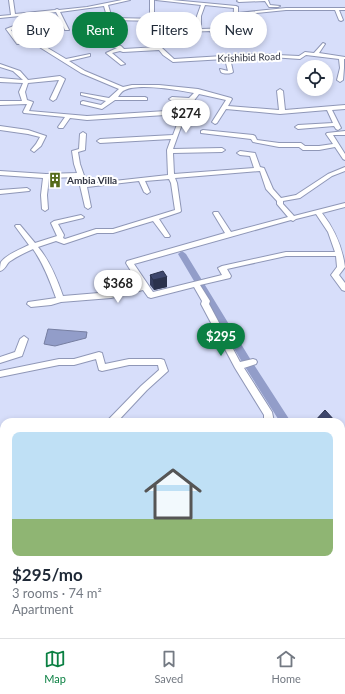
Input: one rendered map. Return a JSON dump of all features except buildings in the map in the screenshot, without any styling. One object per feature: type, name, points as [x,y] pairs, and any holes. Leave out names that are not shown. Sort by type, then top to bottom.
[{"type":"street","points":[[10,0],[12,12]]},
{"type":"street","points":[[46,12],[107,3],[113,4],[128,0]]},
{"type":"street","points":[[152,0],[152,12]]},
{"type":"street","points":[[158,0],[236,7],[236,12]]},
{"type":"street","points":[[224,6],[226,0]]},
{"type":"street","points":[[239,1],[266,0],[269,6],[300,6],[345,9]]},
{"type":"street","points":[[107,3],[110,19],[136,19]]},
{"type":"street","points":[[327,3],[341,18],[340,20]]},
{"type":"street","points":[[200,12],[203,5]]},
{"type":"street","points":[[252,12],[300,6]]},
{"type":"street","points":[[58,10],[67,29]]},
{"type":"street","points":[[0,17],[12,16]]},
{"type":"street","points":[[12,28],[8,29],[12,34]]},
{"type":"street","points":[[316,54],[323,44]]},
{"type":"street","points":[[44,48],[83,72],[123,89],[144,87],[198,91],[229,99],[215,122]]},
{"type":"street","points":[[123,64],[108,52],[122,49],[123,51],[160,48]]},
{"type":"street","name":"Krishibid Road","points":[[160,48],[164,54],[173,61],[272,55],[300,58],[305,53],[343,58]]},
{"type":"street","points":[[65,61],[88,55]]},
{"type":"street","points":[[222,70],[223,72],[230,72],[230,66],[226,58]]},
{"type":"street","points":[[340,80],[343,58]]},
{"type":"street","points":[[0,65],[17,70],[26,81]]},
{"type":"street","points":[[101,80],[113,76]]},
{"type":"street","points":[[0,80],[26,81],[60,78],[62,79],[53,99]]},
{"type":"street","points":[[25,102],[22,92],[26,81]]},
{"type":"street","points":[[83,103],[102,107],[123,89]]},
{"type":"street","points":[[57,238],[64,242],[96,231],[113,231],[178,211],[174,183],[171,176],[170,151],[184,112],[189,102],[198,91]]},
{"type":"street","points":[[280,91],[282,112]]},
{"type":"street","points":[[84,94],[112,99],[145,98]]},
{"type":"street","points":[[172,99],[192,100]]},
{"type":"street","points":[[0,103],[30,102],[26,112],[87,118],[184,112]]},
{"type":"street","points":[[224,107],[282,112],[345,107]]},
{"type":"street","points":[[329,108],[336,124],[343,134]]},
{"type":"street","points":[[61,127],[69,116]]},
{"type":"street","points":[[298,127],[336,124]]},
{"type":"street","points":[[0,128],[43,136],[39,145],[34,150]]},
{"type":"street","points":[[203,132],[253,137],[255,142],[279,145],[301,145],[303,148],[319,148],[336,145]]},
{"type":"street","points":[[83,134],[82,150],[75,151],[88,207]]},
{"type":"street","points":[[343,134],[329,134],[345,158]]},
{"type":"street","points":[[100,141],[175,136]]},
{"type":"street","points":[[170,151],[222,150]]},
{"type":"street","points":[[240,153],[253,154],[256,168],[262,169]]},
{"type":"street","points":[[84,186],[171,176],[262,169]]},
{"type":"street","points":[[262,169],[270,193],[280,200],[280,204],[293,219]]},
{"type":"street","points":[[280,200],[298,197],[330,175],[345,169]]},
{"type":"street","points":[[0,173],[46,176],[81,175]]},
{"type":"street","points":[[46,176],[44,195],[46,209]]},
{"type":"street","points":[[141,179],[147,192]]},
{"type":"street","points":[[0,192],[27,190]]},
{"type":"street","points":[[340,254],[298,253],[276,256],[222,268],[226,276],[151,295],[130,263],[229,235],[319,213],[321,210],[345,205]]},
{"type":"street","points":[[216,213],[229,235]]},
{"type":"street","points":[[319,213],[330,226],[337,241],[343,267],[335,274],[345,288]]},
{"type":"street","points":[[1,266],[34,246],[57,238],[61,235],[54,223],[81,217]]},
{"type":"street","points":[[155,218],[167,236]]},
{"type":"street","points":[[18,226],[41,255],[55,284],[60,299]]},
{"type":"street","points":[[199,283],[206,301],[205,304],[246,364],[269,418]]},
{"type":"street","points":[[31,304],[60,299],[111,295],[145,287]]},
{"type":"street","points":[[0,360],[19,354],[24,339]]},
{"type":"street","points":[[0,374],[59,362],[74,362],[100,355],[102,368],[129,362],[161,362],[164,371],[144,388],[115,418]]},
{"type":"water","points":[[48,329],[87,332],[86,338],[55,346],[44,344]]},
{"type":"waterway","points":[[182,254],[245,360],[283,418]]},
{"type":"place","name":"Ambia Villa","points":[[55,180]]}]
